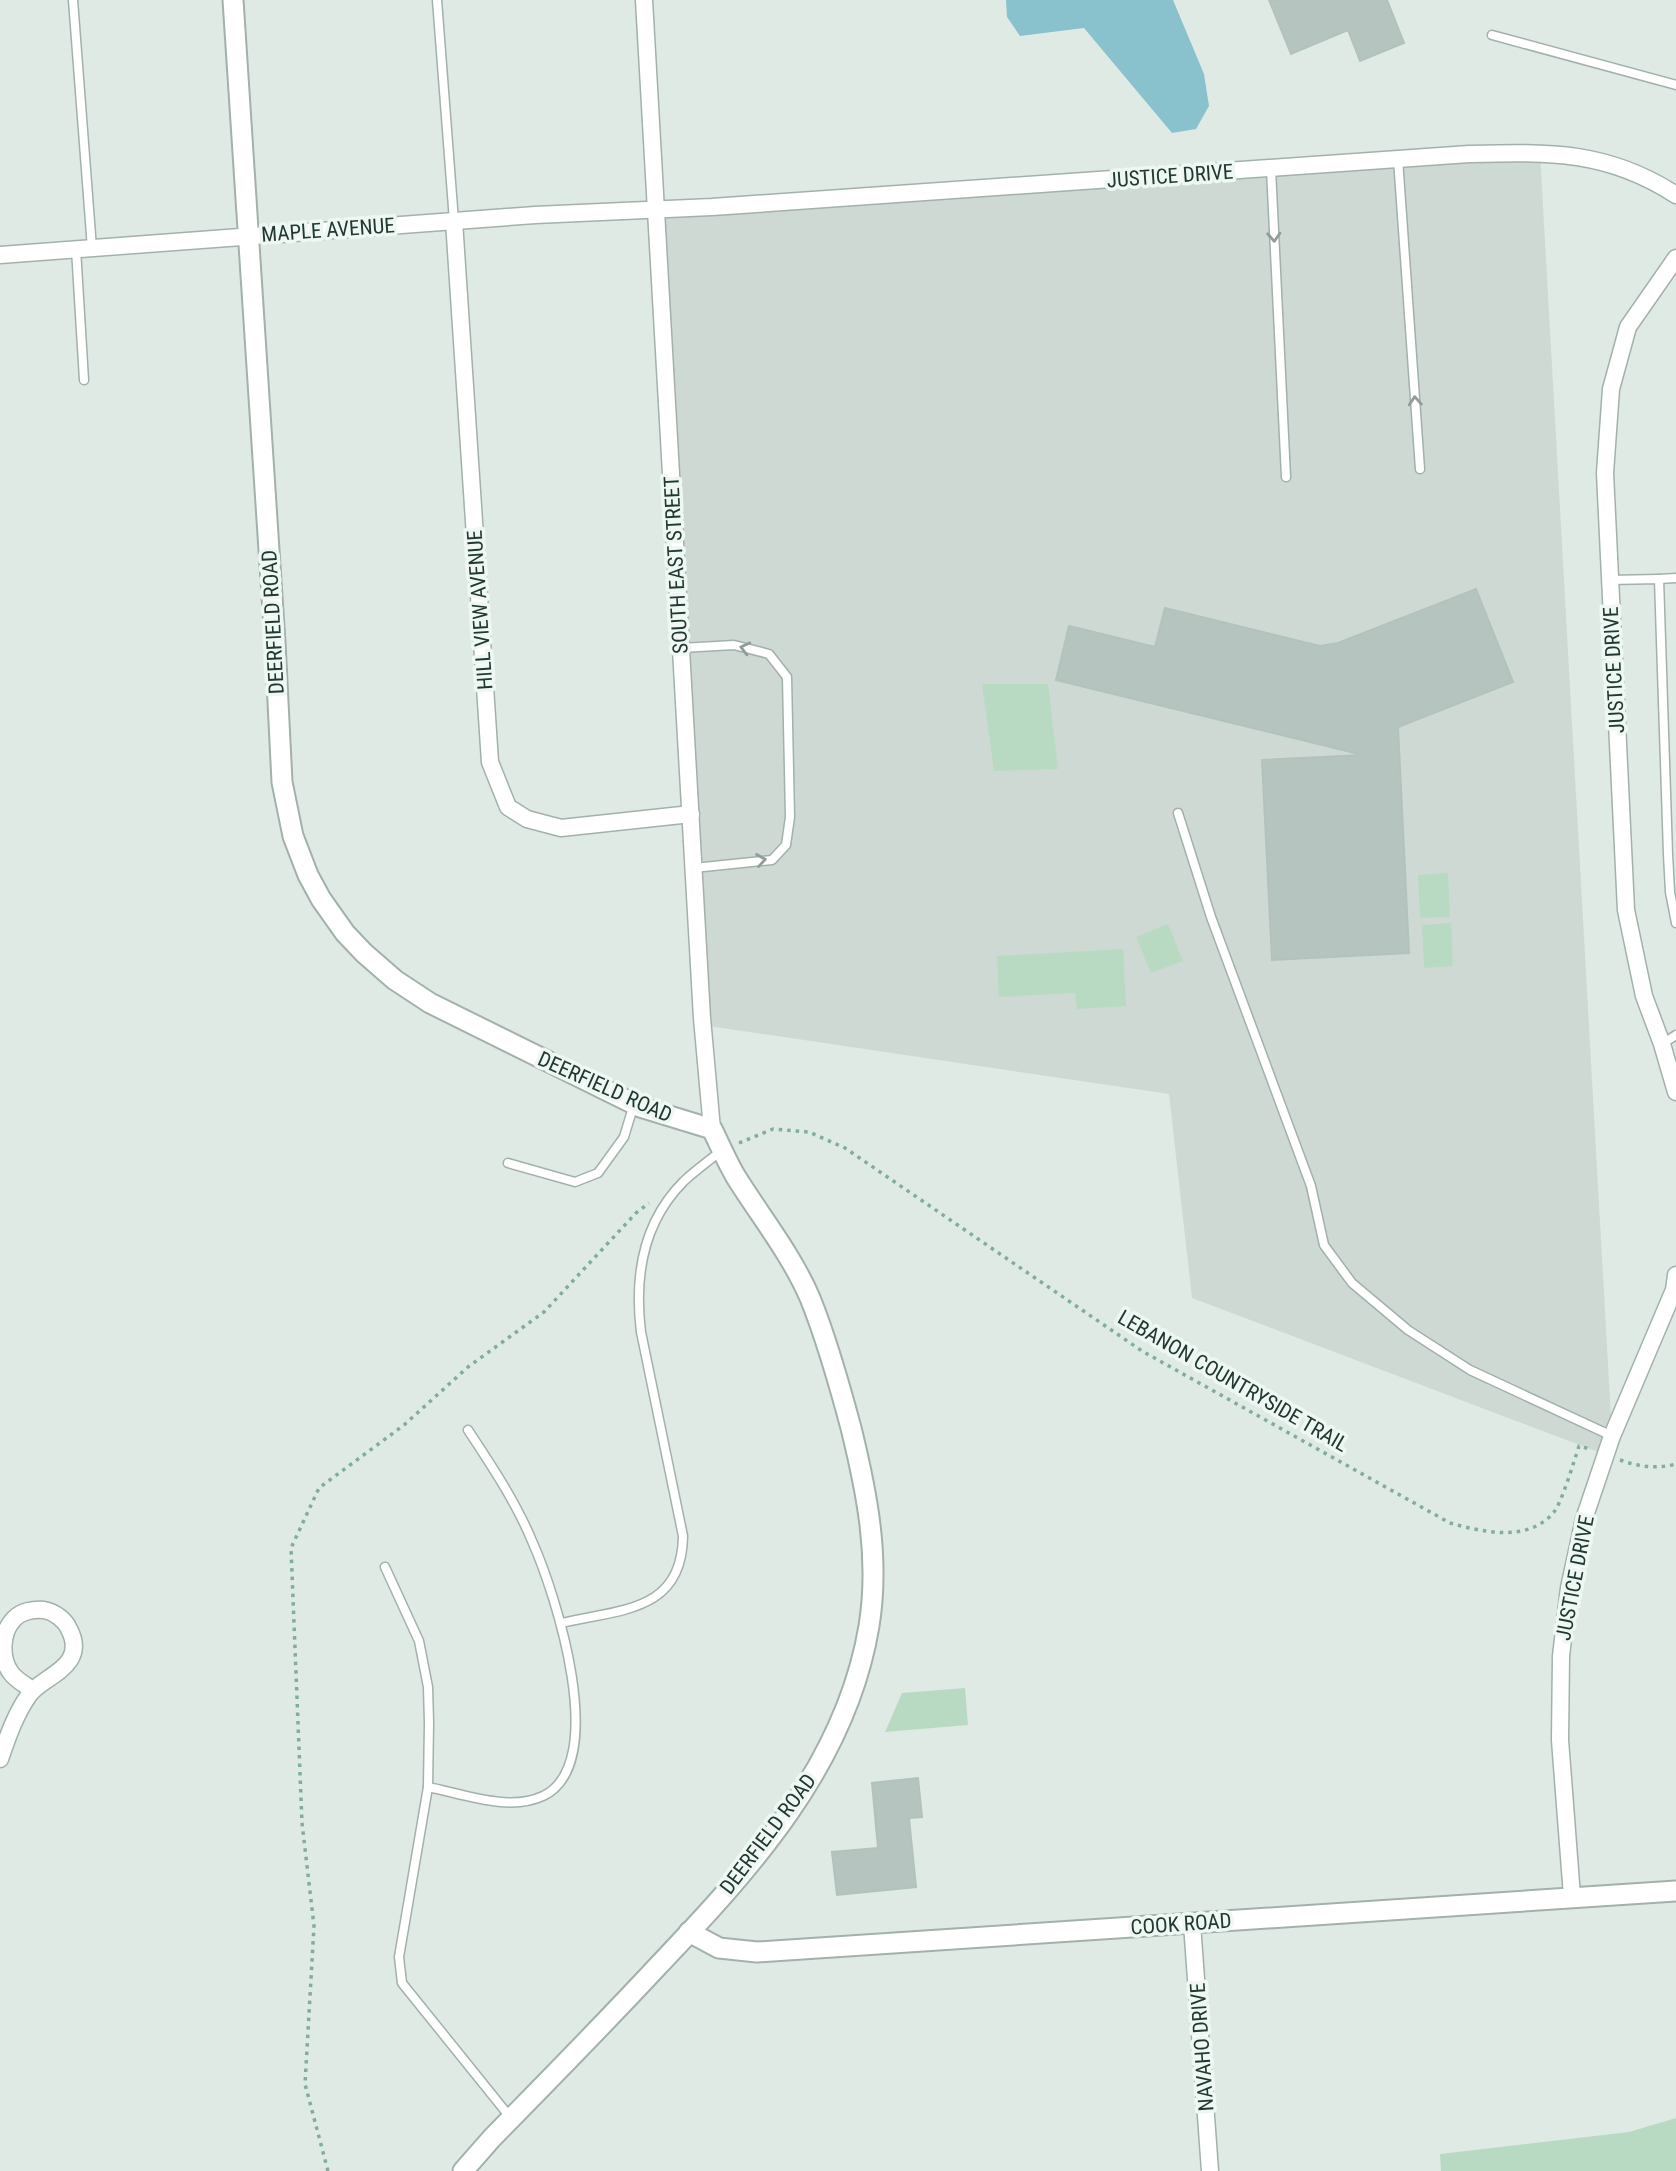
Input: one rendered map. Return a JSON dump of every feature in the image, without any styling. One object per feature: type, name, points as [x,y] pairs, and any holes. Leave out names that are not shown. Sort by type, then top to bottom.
[{"type":"street","name":"DEERFIELD ROAD","points":[[233,0],[282,782],[293,836],[308,875],[345,933],[363,953],[395,980],[467,1023],[634,1104],[670,1118],[712,1129],[734,1174],[788,1256],[824,1333],[841,1387],[871,1525],[873,1567],[869,1625],[860,1666],[847,1707],[810,1783],[786,1818],[689,1932],[463,2171]]},
{"type":"street","name":"SOUTH EAST STREET","points":[[644,0],[702,1018],[712,1129]]},
{"type":"street","name":"JUSTICE DRIVE","points":[[656,209],[1398,159],[1540,152],[1583,156],[1637,174],[1676,195]]},
{"type":"street","name":"MAPLE AVENUE","points":[[0,255],[454,221],[656,209]]},
{"type":"street","name":"HILL VIEW AVENUE","points":[[454,221],[490,762],[508,807],[527,819],[561,828],[691,814]]},
{"type":"street","name":"JUSTICE DRIVE","points":[[1676,258],[1628,327],[1611,389],[1605,473],[1626,910],[1644,996],[1676,1092]]},
{"type":"street","name":"JUSTICE DRIVE","points":[[1572,1896],[1560,1740],[1561,1657],[1569,1588],[1584,1519],[1612,1436],[1674,1290],[1676,1275]]},
{"type":"street","points":[[0,1759],[17,1712],[33,1690],[67,1664],[73,1652],[73,1639],[68,1626],[59,1616],[44,1610],[31,1610],[18,1615],[7,1626],[3,1638],[4,1657],[10,1673],[33,1690]]},
{"type":"street","name":"COOK ROAD","points":[[689,1932],[719,1948],[735,1952],[757,1952],[1676,1891]]},
{"type":"street","name":"NAVAHO DRIVE","points":[[1192,1924],[1210,2171]]},
{"type":"lane","points":[[73,0],[84,249],[84,380]]},
{"type":"lane","points":[[437,0],[454,221]]},
{"type":"lane","points":[[1492,35],[1676,85]]},
{"type":"lane","points":[[1398,159],[1420,469]]},
{"type":"lane","points":[[1271,169],[1286,477]]},
{"type":"lane","points":[[1610,580],[1676,578]]},
{"type":"lane","points":[[1659,579],[1672,853],[1670,892],[1676,923]]},
{"type":"lane","points":[[681,649],[734,645],[769,654],[787,677],[790,817],[786,845],[772,860],[694,868]]},
{"type":"lane","points":[[1178,813],[1211,918],[1311,1186],[1324,1245],[1352,1283],[1408,1330],[1470,1370],[1612,1436]]},
{"type":"lane","points":[[1662,1044],[1676,1035]]},
{"type":"lane","points":[[508,1163],[575,1182],[598,1173],[624,1137],[634,1104]]},
{"type":"lane","points":[[562,1623],[641,1604],[664,1592],[676,1576],[683,1555],[683,1536],[637,1303],[646,1242],[655,1217],[685,1181],[722,1150]]},
{"type":"lane","points":[[428,1787],[496,1801],[520,1802],[544,1796],[561,1782],[573,1758],[575,1721],[572,1682],[562,1623],[531,1538],[468,1430]]},
{"type":"lane","points":[[385,1567],[419,1641],[428,1687],[428,1787],[399,1957],[402,1983],[511,2118]]},
{"type":"path","name":"LEBANON COUNTRYSIDE TRAIL","points":[[722,1150],[773,1129],[809,1132],[845,1148],[1142,1351],[1450,1523],[1485,1533],[1519,1531],[1536,1526],[1555,1511],[1579,1446],[1636,1466],[1664,1467],[1676,1464]]},
{"type":"shaded area","points":[[1540,152],[1612,1436],[1606,1455],[1192,1298],[1169,1094],[702,1025],[656,209]]},
{"type":"green space","points":[[982,684],[1048,684],[1058,769],[994,771]]},
{"type":"green space","points":[[1448,873],[1450,917],[1420,918],[1418,875]]},
{"type":"green space","points":[[1451,923],[1453,966],[1424,968],[1422,925]]},
{"type":"green space","points":[[1168,924],[1183,961],[1151,973],[1136,937]]},
{"type":"green space","points":[[1123,949],[1126,1006],[1077,1009],[1075,993],[999,997],[997,956]]},
{"type":"green space","points":[[965,1688],[968,1725],[885,1732],[902,1693]]},
{"type":"green space","points":[[1676,2118],[1676,2171],[1441,2171],[1440,2154],[1629,2132]]},
{"type":"water","points":[[1006,0],[1173,0],[1204,74],[1209,106],[1196,129],[1172,133],[1084,28],[1020,36],[1007,17]]},
{"type":"building","points":[[1269,0],[1387,0],[1404,43],[1360,61],[1348,30],[1291,54]]},
{"type":"building","points":[[1476,589],[1513,682],[1398,727],[1409,953],[1272,960],[1262,760],[1363,755],[1056,680],[1069,626],[1155,647],[1165,608],[1320,646],[1338,643]]},
{"type":"building","points":[[918,1778],[922,1817],[909,1818],[916,1887],[837,1895],[832,1852],[878,1848],[872,1783]]}]
